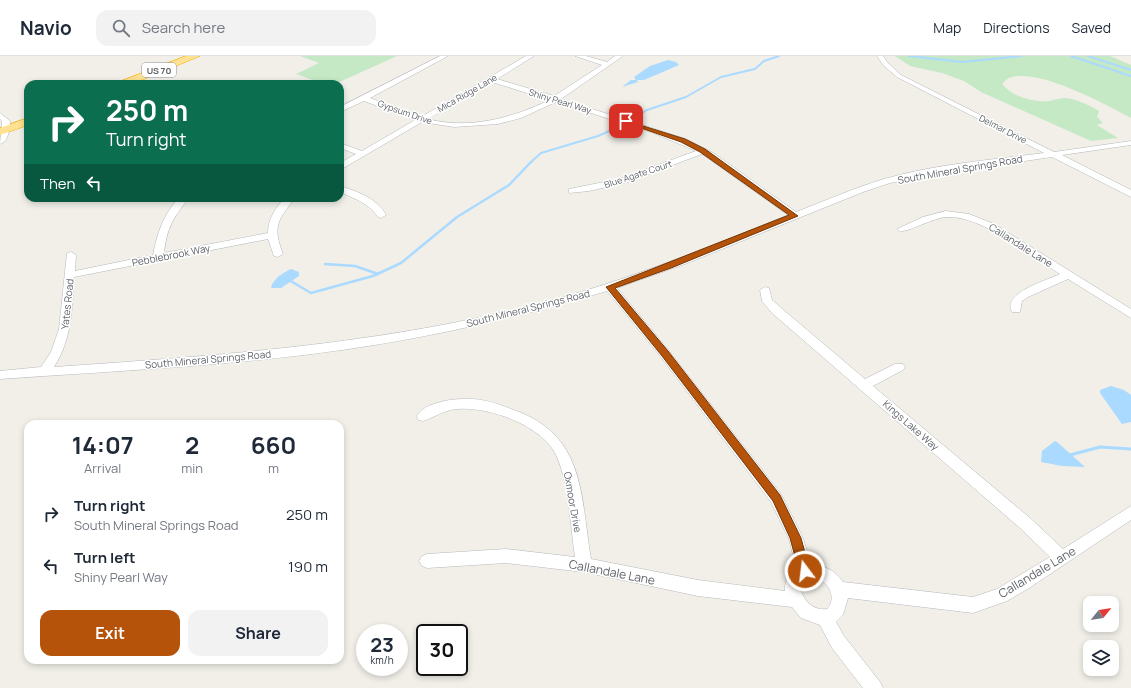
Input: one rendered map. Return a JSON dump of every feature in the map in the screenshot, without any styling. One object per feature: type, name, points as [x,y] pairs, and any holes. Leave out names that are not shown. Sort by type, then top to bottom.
[{"type":"highway","name":"US 70","points":[[133,80],[195,56]]},
{"type":"highway","points":[[3,130],[24,122]]},
{"type":"street","points":[[344,108],[445,56]]},
{"type":"street","name":"Mica Ridge Lane","points":[[344,165],[531,56]]},
{"type":"street","points":[[578,56],[607,64]]},
{"type":"street","name":"Gypsum Drive","points":[[364,98],[421,120],[450,126],[488,123],[521,117],[545,106],[620,56]]},
{"type":"street","name":"Delmar Drive","points":[[880,56],[885,64],[899,76],[1131,194]]},
{"type":"street","name":"Shiny Pearl Way","points":[[491,79],[654,130],[683,141],[703,151],[795,216]]},
{"type":"street","points":[[0,115],[6,121],[0,142]]},
{"type":"street","name":"South Mineral Springs Road","points":[[0,375],[247,357],[342,346],[476,321],[610,287],[675,264],[860,190],[894,180],[935,171],[1052,153],[1131,143]]},
{"type":"street","points":[[344,147],[362,154]]},
{"type":"street","name":"Blue Agate Court","points":[[572,191],[603,186],[634,177],[703,151]]},
{"type":"street","points":[[344,191],[371,203],[379,210],[381,215]]},
{"type":"street","points":[[158,258],[163,229],[170,214],[180,202]]},
{"type":"street","points":[[278,254],[272,235],[276,213],[286,202]]},
{"type":"street","name":"Callandale Lane","points":[[902,229],[940,214],[955,213],[973,217],[991,226],[1131,314]]},
{"type":"street","name":"Pebblebrook Way","points":[[70,275],[272,235]]},
{"type":"street","name":"Yates Road","points":[[45,371],[57,352],[65,329],[71,255]]},
{"type":"street","points":[[1016,309],[1017,300],[1024,294],[1068,275]]},
{"type":"street","points":[[610,287],[665,354],[776,498],[796,538],[805,571]]},
{"type":"street","name":"Kings Lake Way","points":[[764,290],[767,301],[776,310],[1062,558]]},
{"type":"street","points":[[864,385],[899,367]]},
{"type":"street","name":"Oxmoor Drive","points":[[423,416],[433,410],[447,405],[473,403],[514,413],[540,430],[558,447],[569,474],[584,565]]},
{"type":"street","name":"Callandale Lane","points":[[839,589],[973,606],[1001,596],[1131,512]]},
{"type":"street","name":"Callandale Lane","points":[[427,561],[506,556],[584,565],[698,588],[796,600]]},
{"type":"street","points":[[805,571],[820,572],[828,576],[839,589],[841,605],[832,615],[824,617],[808,612],[796,600],[792,585],[799,574],[805,571]]},
{"type":"street","points":[[824,617],[838,642],[874,688]]},
{"type":"green space","points":[[300,56],[397,56],[344,80],[313,80],[296,74],[319,63]]},
{"type":"green space","points":[[895,56],[1110,56],[1131,65],[1131,118],[1088,96],[1053,82],[1021,76],[1009,78],[1002,84],[1018,96],[1030,100],[1050,101],[1063,98],[1083,103],[1099,111],[1097,117],[1103,123],[1097,125],[1118,138],[1091,141],[981,92],[964,81],[942,73],[910,66]]},
{"type":"water","points":[[668,60],[676,62],[679,65],[644,80],[637,80],[638,82],[622,87],[631,80],[636,80],[634,77],[650,66]]},
{"type":"water","points":[[291,269],[299,272],[299,276],[281,288],[271,288],[276,279]]},
{"type":"water","points":[[1111,386],[1124,390],[1131,395],[1131,422],[1122,424],[1100,393],[1100,390]]},
{"type":"water","points":[[1055,441],[1085,467],[1062,466],[1041,462],[1042,451]]},
{"type":"waterway","points":[[631,120],[647,110],[686,97],[721,77],[755,69],[764,61],[779,56]]},
{"type":"waterway","points":[[909,56],[962,62],[1022,56]]},
{"type":"waterway","points":[[1071,56],[1131,76]]},
{"type":"waterway","points":[[1088,56],[1131,70]]},
{"type":"waterway","points":[[530,163],[541,153],[598,136],[625,124]]},
{"type":"waterway","points":[[378,274],[401,263],[457,217],[509,185],[530,163]]},
{"type":"waterway","points":[[325,264],[355,266],[378,274]]},
{"type":"waterway","points":[[289,280],[311,293],[378,274]]},
{"type":"waterway","points":[[1070,455],[1100,447],[1131,449]]},
{"type":"route","points":[[626,121],[683,141],[712,156],[795,216],[610,287],[665,354],[776,498],[796,538],[805,571]]}]
